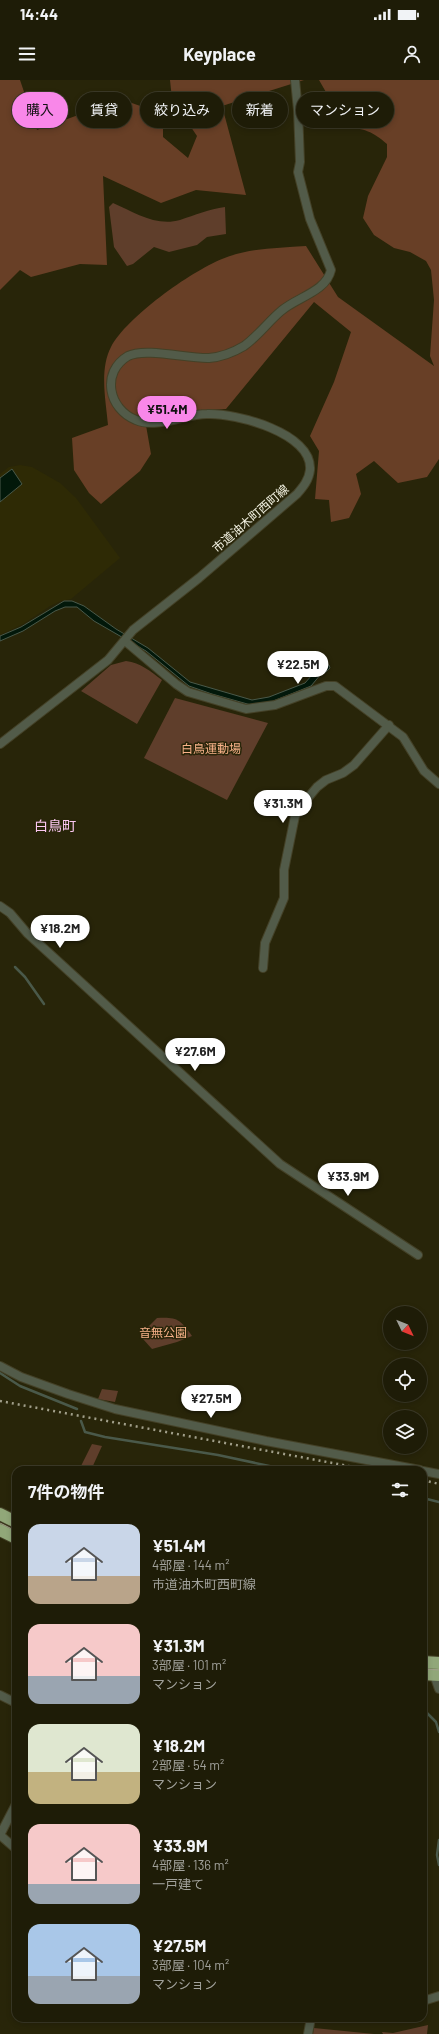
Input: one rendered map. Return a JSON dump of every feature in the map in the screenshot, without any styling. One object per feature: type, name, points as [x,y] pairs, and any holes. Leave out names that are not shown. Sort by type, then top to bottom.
[{"type":"highway","points":[[0,1514],[12,1520]]},
{"type":"highway","points":[[0,1530],[12,1536]]},
{"type":"highway","points":[[427,1662],[439,1663]]},
{"type":"street","name":"市道油木町西町線","points":[[0,744],[108,660],[133,630],[199,578],[297,494],[306,482],[310,470],[307,455],[297,442],[276,431],[226,415],[206,414],[152,423],[141,422],[130,418],[120,411],[114,401],[111,389],[111,377],[118,365],[129,356],[145,353],[210,358],[227,354],[245,345],[282,310],[322,285],[329,278],[331,270],[310,219],[298,172],[300,162],[295,80]]},
{"type":"street","points":[[125,641],[176,684],[188,692],[246,709],[275,705],[326,686],[335,686],[403,737],[424,770],[439,784]]},
{"type":"street","points":[[263,968],[265,943],[284,898],[284,870],[295,816],[317,787],[326,780],[343,773],[354,766],[389,725]]},
{"type":"street","points":[[0,906],[10,913],[27,933],[268,1153],[286,1168],[418,1255]]},
{"type":"street","points":[[0,1366],[21,1377],[115,1409],[266,1441],[400,1466]]},
{"type":"street","points":[[427,1471],[439,1474]]},
{"type":"street","points":[[432,1675],[439,1689]]},
{"type":"street","points":[[0,1695],[12,1701]]},
{"type":"street","points":[[12,1812],[0,1835],[12,1846]]},
{"type":"street","points":[[427,2000],[439,1996]]},
{"type":"street","points":[[308,2034],[310,2022]]},
{"type":"shaded area","points":[[0,80],[20,80],[24,92],[12,92],[12,128],[36,128],[37,130],[42,128],[68,128],[68,119],[76,116],[76,128],[132,128],[132,103],[140,106],[140,128],[163,128],[163,137],[188,158],[197,136],[192,128],[224,128],[224,113],[246,195],[196,190],[161,203],[103,176],[107,265],[80,264],[31,277],[20,270],[0,290]]},
{"type":"shaded area","points":[[170,80],[304,80],[266,92],[232,92],[232,103],[224,105],[224,92],[171,92]]},
{"type":"shaded area","points":[[319,80],[439,80],[439,459],[427,477],[398,483],[374,461],[356,474],[361,494],[349,518],[331,522],[329,500],[315,499],[319,451],[310,436],[334,382],[351,332],[314,302],[226,409],[144,414],[151,454],[140,471],[101,504],[89,493],[74,470],[72,438],[108,425],[104,375],[107,356],[111,347],[119,335],[131,322],[160,297],[193,274],[222,259],[232,255],[253,251],[306,246],[338,297],[434,366],[430,356],[434,300],[431,270],[426,261],[410,252],[394,248],[374,235],[363,218],[368,196],[387,157],[387,144],[368,131],[352,128],[394,128],[394,92],[326,92]]},
{"type":"shaded area","points":[[20,465],[32,467],[60,483],[76,498],[120,558],[71,599],[61,601],[50,606],[23,624],[0,635],[0,474],[9,467]]},
{"type":"shaded area","points":[[12,469],[22,484],[0,502],[0,478]]},
{"type":"shaded area","points":[[64,601],[72,601],[84,606],[116,629],[148,648],[190,682],[252,700],[269,697],[305,683],[319,667],[329,665],[330,668],[321,674],[311,686],[271,702],[251,705],[189,686],[146,651],[94,621],[77,607],[65,607],[55,611],[23,631],[0,641],[0,636],[21,627]]},
{"type":"green space","points":[[113,203],[145,218],[162,222],[180,220],[225,207],[226,234],[207,237],[197,245],[169,252],[154,247],[133,264],[127,266],[114,247],[109,207]]},
{"type":"green space","points":[[126,661],[141,666],[162,680],[137,724],[81,691],[111,665]]},
{"type":"green space","name":"白鳥運動場","points":[[175,698],[268,723],[227,800],[144,758]]},
{"type":"green space","name":"音無公園","points":[[157,1318],[178,1320],[192,1336],[152,1349],[143,1339],[146,1329]]},
{"type":"green space","points":[[102,1389],[118,1391],[115,1402],[98,1399]]},
{"type":"green space","points":[[92,1444],[102,1446],[93,1466],[81,1466]]},
{"type":"green space","points":[[428,2025],[427,2034],[383,2034],[382,2032],[393,2033]]},
{"type":"green space","points":[[314,2028],[374,2034],[313,2034]]},
{"type":"waterway","points":[[15,967],[25,977],[44,1004]]},
{"type":"waterway","points":[[0,1373],[20,1386],[77,1409]]},
{"type":"waterway","points":[[81,1421],[85,1432],[105,1437],[218,1455],[269,1466]]},
{"type":"waterway","points":[[427,1499],[439,1502]]},
{"type":"waterway","points":[[427,1713],[436,1722],[439,1732]]},
{"type":"waterway","points":[[439,1840],[437,1855],[439,1865]]},
{"type":"tram line","points":[[0,1523],[12,1529]]},
{"type":"tram line","points":[[427,1669],[439,1670]]},
{"type":"railway","points":[[0,1401],[349,1466]]},
{"type":"railway","points":[[427,1481],[439,1484]]},
{"type":"district","name":"白鳥町","points":[[55,825]]}]
